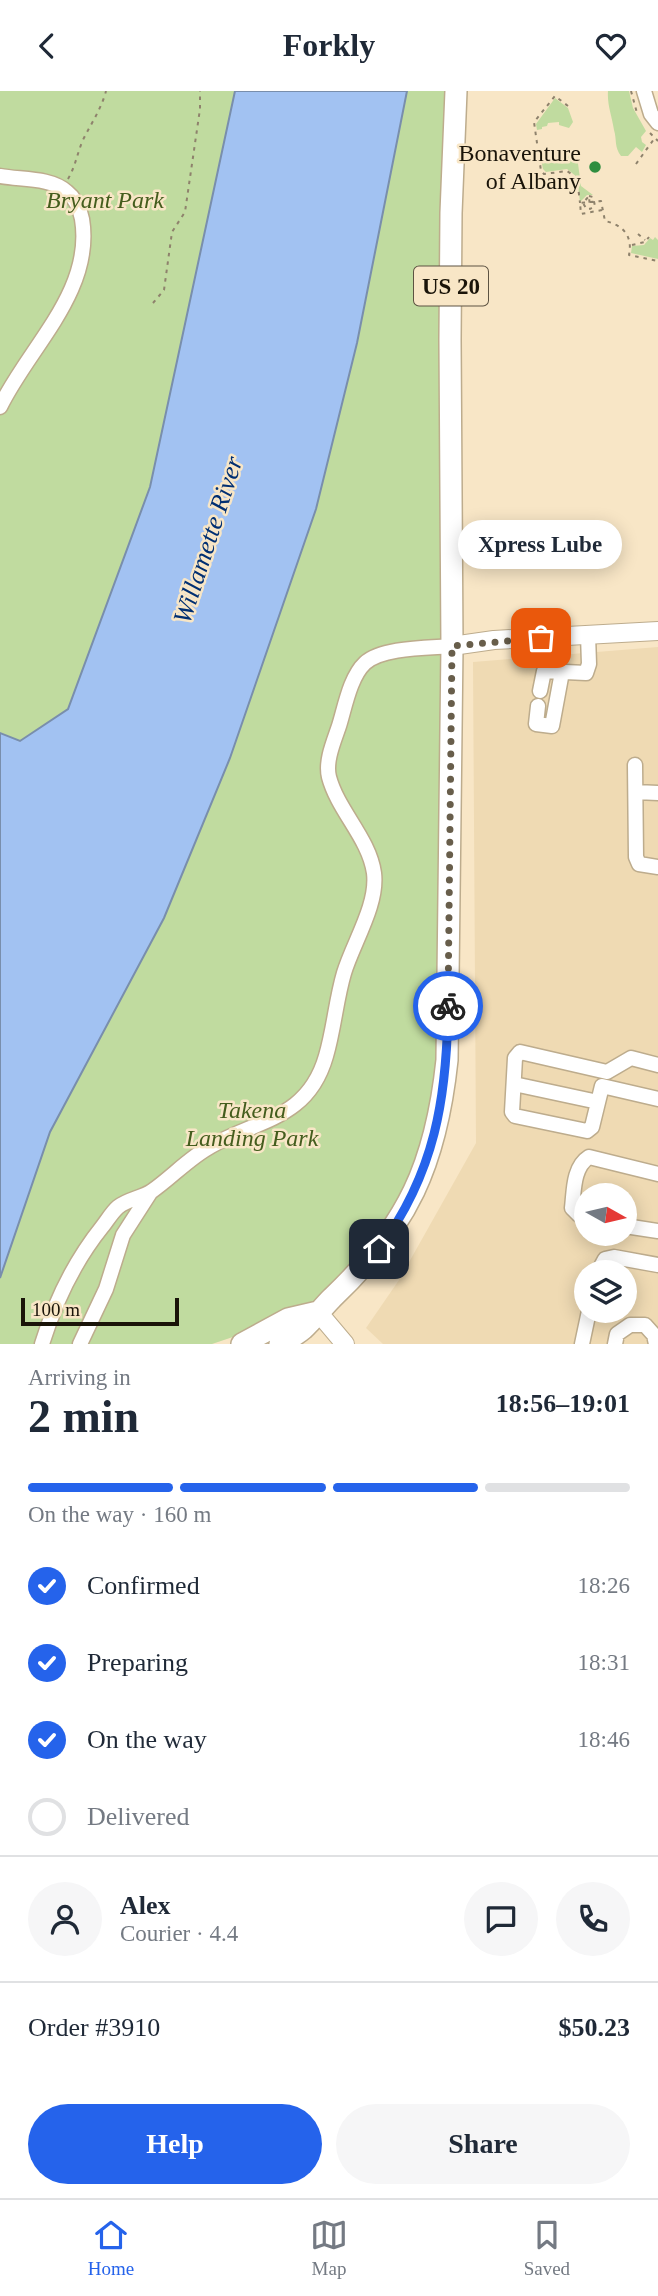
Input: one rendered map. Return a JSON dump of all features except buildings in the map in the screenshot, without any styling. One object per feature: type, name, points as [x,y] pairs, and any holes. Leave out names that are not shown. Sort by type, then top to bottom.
[{"type":"highway","name":"US 20","points":[[280,1344],[302,1329],[358,1273],[396,1225],[422,1177],[438,1126],[447,1060],[452,646],[451,213],[456,91]]},
{"type":"highway","name":"US 20","points":[[242,1344],[288,1319],[318,1312]]},
{"type":"main road","points":[[452,646],[658,631]]},
{"type":"main road","points":[[318,1312],[345,1344]]},
{"type":"street","points":[[644,91],[651,114],[658,123]]},
{"type":"street","points":[[0,176],[40,181],[61,188],[81,211],[84,231],[83,253],[69,295],[0,407]]},
{"type":"street","points":[[562,672],[552,726],[536,724],[544,671],[586,673],[589,664],[588,635]]},
{"type":"street","points":[[80,1344],[106,1289],[123,1235],[151,1192],[185,1163],[211,1146],[288,1111],[300,1102],[317,1079],[327,1051],[344,971],[368,910],[374,884],[374,872],[367,853],[329,778],[329,762],[344,709],[360,669],[371,659],[388,652],[452,646]]},
{"type":"street","points":[[635,765],[636,857],[639,865],[658,867]]},
{"type":"street","points":[[636,792],[658,793]]},
{"type":"street","points":[[607,1072],[520,1052],[515,1058],[512,1112],[515,1116],[587,1131],[592,1127],[607,1072],[631,1058],[658,1065]]},
{"type":"street","points":[[514,1084],[598,1102]]},
{"type":"street","points":[[602,1086],[658,1099]]},
{"type":"street","points":[[575,1183],[577,1171],[589,1157],[658,1174]]},
{"type":"street","points":[[42,1344],[52,1313],[84,1249],[119,1206],[151,1192]]},
{"type":"street","points":[[574,1193],[574,1210]]},
{"type":"street","points":[[637,1228],[658,1231]]},
{"type":"street","points":[[604,1260],[614,1257],[630,1260]]},
{"type":"street","points":[[637,1261],[658,1265]]},
{"type":"street","points":[[582,1344],[586,1323]]},
{"type":"street","points":[[615,1344],[617,1333],[630,1325],[645,1325],[654,1335],[656,1344]]},
{"type":"path","points":[[61,188],[75,166],[106,91]]},
{"type":"path","points":[[153,303],[164,290],[172,232],[185,212],[200,109],[200,91]]},
{"type":"path","points":[[559,91],[534,122],[541,170],[544,174],[567,171],[577,178],[581,214],[602,210]]},
{"type":"path","points":[[555,96],[568,106]]},
{"type":"path","points":[[636,164],[655,139]]},
{"type":"path","points":[[581,203],[589,197]]},
{"type":"path","points":[[589,197],[596,201]]},
{"type":"path","points":[[589,197],[590,209]]},
{"type":"path","points":[[590,209],[595,207],[596,201]]},
{"type":"path","points":[[581,203],[601,201],[605,221],[621,226],[629,237],[629,255],[658,261]]},
{"type":"path","points":[[581,203],[590,209]]},
{"type":"path","points":[[638,234],[646,240]]},
{"type":"path","points":[[631,245],[649,237]]},
{"type":"shaded area","points":[[658,647],[658,1344],[383,1344],[366,1328],[399,1280],[476,1143],[473,662]]},
{"type":"green space","name":"Bryant Park","points":[[0,91],[235,91],[150,487],[68,709],[20,741],[0,733]]},
{"type":"green space","name":"Takena Landing Park","points":[[407,91],[446,91],[440,619],[452,620],[437,1126],[358,1273],[286,1319],[212,1344],[0,1344],[0,1278],[50,1132],[164,918],[230,758],[316,509],[357,343]]},
{"type":"green space","points":[[608,91],[629,91],[633,108],[646,131],[641,137],[646,145],[642,152],[636,147],[628,156],[621,156],[619,153]]},
{"type":"green space","points":[[555,98],[568,108],[573,122],[569,128],[559,125],[559,122],[548,123],[537,130],[536,124]]},
{"type":"green space","points":[[572,152],[577,156],[581,186],[593,195],[587,195],[580,202],[577,177],[567,169],[546,172],[541,159],[545,158],[546,162],[561,162],[561,158]]},
{"type":"green space","points":[[655,237],[658,240],[658,259],[631,253],[632,246],[644,245],[650,238],[653,240]]},
{"type":"water","name":"Willamette River","points":[[235,91],[407,91],[357,343],[316,509],[230,758],[164,918],[50,1132],[0,1278],[0,733],[20,741],[68,709],[150,487]]},
{"type":"way so far","points":[[448,1006],[452,646],[541,638]]},
{"type":"place","name":"Bonaventure of Albany","points":[[595,167]]},
{"type":"place","name":"Xpress Lube","points":[[541,638]]},
{"type":"route","points":[[379,1249],[407,1207],[422,1177],[438,1126],[447,1060],[448,1006]]}]
